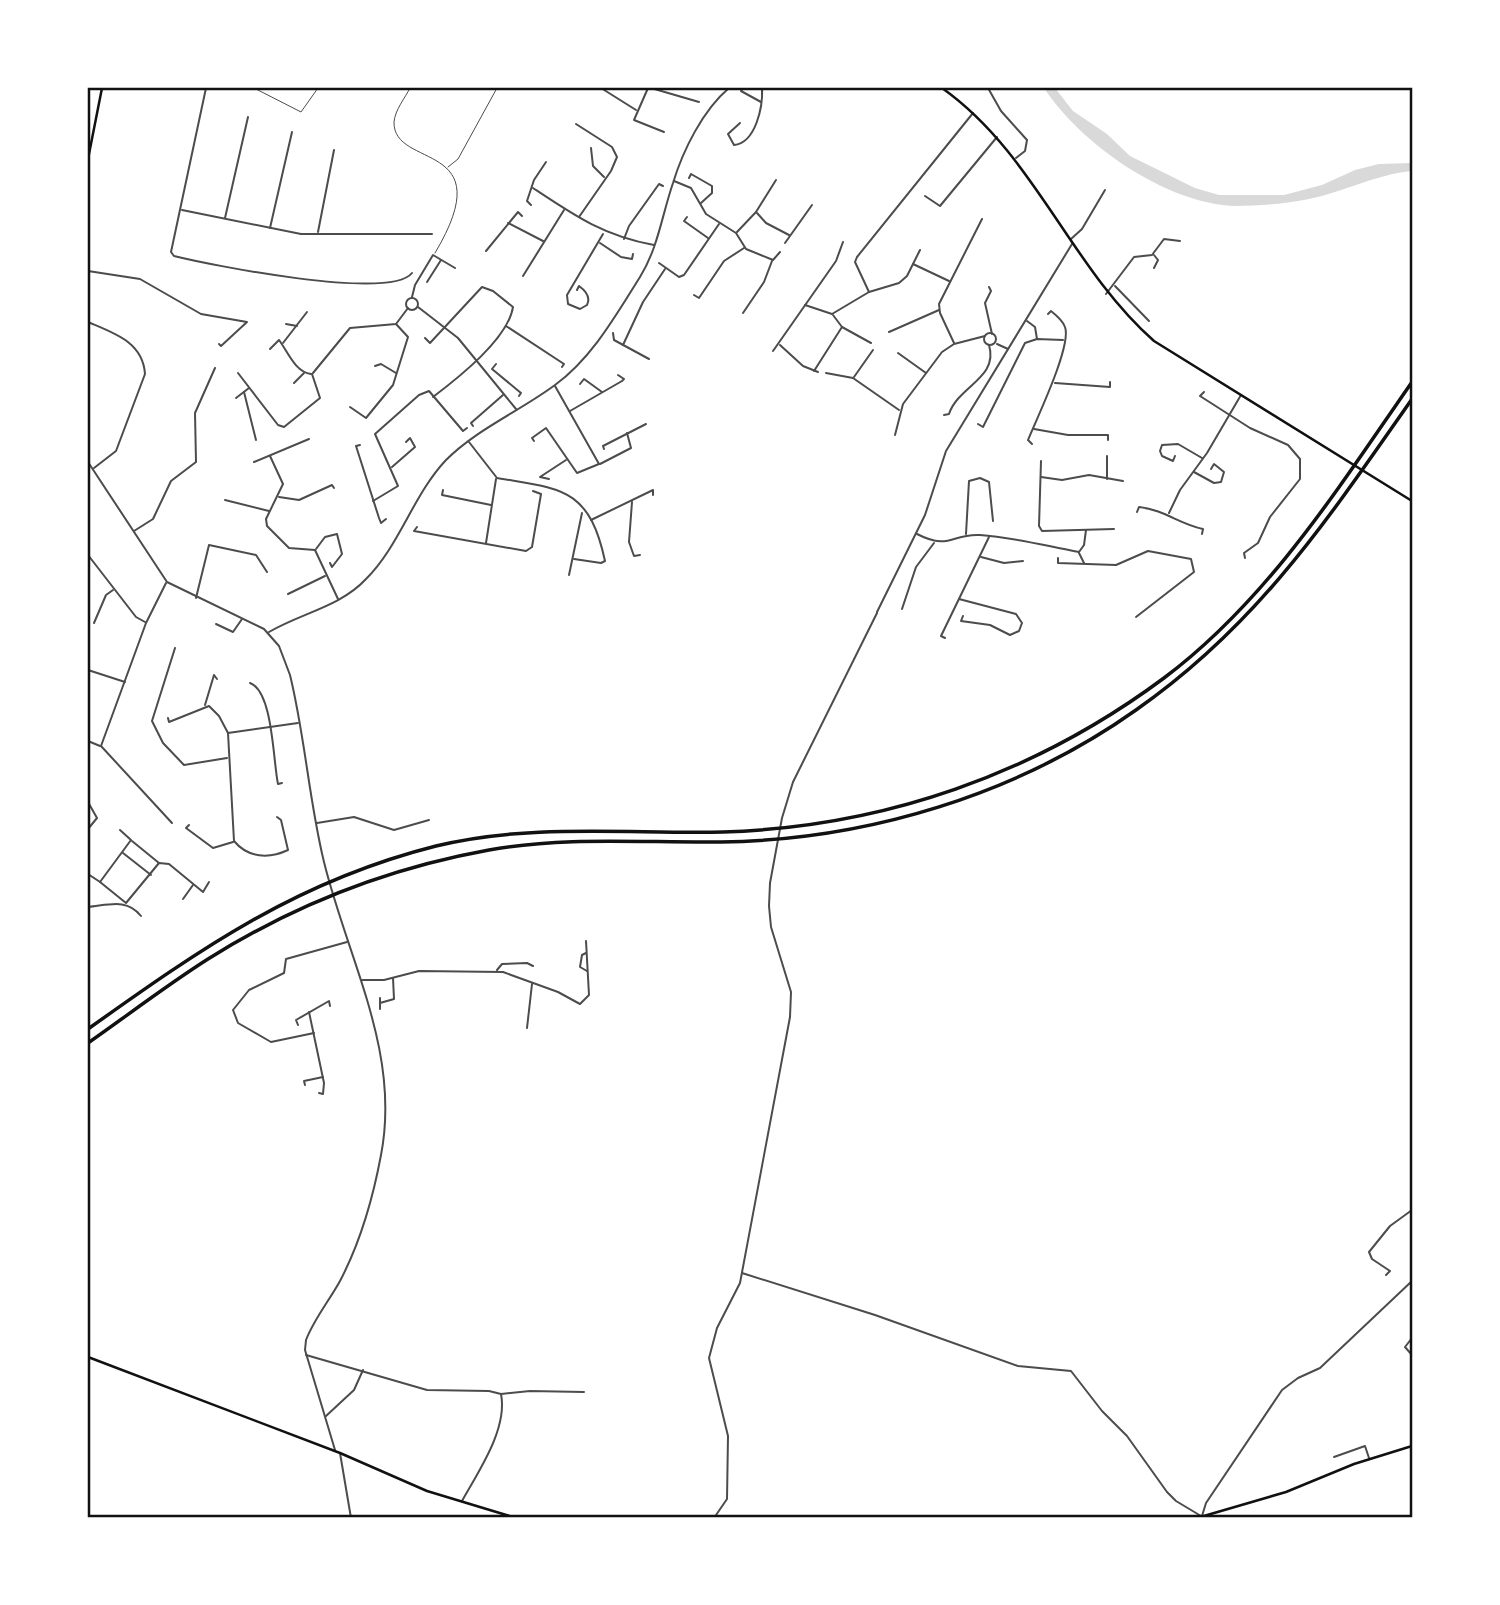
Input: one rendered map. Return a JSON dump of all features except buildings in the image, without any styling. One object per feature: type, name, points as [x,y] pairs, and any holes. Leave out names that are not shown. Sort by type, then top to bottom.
[{"type":"highway","points":[[88,1029],[200,949],[254,917],[333,880],[439,846],[487,837],[547,832],[723,832],[802,826],[882,812],[935,798],[985,780],[1088,729],[1167,676],[1239,611],[1291,553],[1412,382]]},
{"type":"highway","points":[[88,1043],[205,960],[250,934],[328,897],[398,872],[490,850],[549,843],[723,842],[825,833],[904,817],[1017,777],[1092,739],[1134,712],[1211,652],[1263,600],[1338,505],[1412,399]]},
{"type":"main road","points":[[88,159],[102,88]]},
{"type":"main road","points":[[943,88],[974,113],[1016,158],[1106,294],[1125,316],[1154,341],[1412,501]]},
{"type":"main road","points":[[88,1357],[338,1453],[427,1492],[516,1517]]},
{"type":"main road","points":[[1197,1517],[1286,1492],[1370,1459],[1412,1446]]},
{"type":"street","points":[[206,88],[171,252],[174,256],[233,270],[342,282],[402,280],[412,274]]},
{"type":"street","points":[[601,88],[637,111]]},
{"type":"street","points":[[643,88],[699,102]]},
{"type":"street","points":[[649,88],[637,111],[636,121],[664,132]]},
{"type":"street","points":[[268,632],[338,600],[366,580],[387,553],[414,506],[445,461],[468,441],[555,386],[595,345],[642,274],[655,246],[673,180],[693,136],[713,104],[729,88]]},
{"type":"street","points":[[743,88],[741,91],[762,102]]},
{"type":"street","points":[[740,123],[737,122],[729,134],[734,145],[741,144],[751,132],[762,102],[762,88]]},
{"type":"street","points":[[988,88],[1001,111],[1027,140],[1025,150],[1016,158]]},
{"type":"street","points":[[869,292],[855,262],[974,113]]},
{"type":"street","points":[[224,219],[248,117]]},
{"type":"street","points":[[576,124],[612,147],[616,163],[578,218]]},
{"type":"street","points":[[270,229],[292,132]]},
{"type":"street","points":[[925,196],[937,206],[942,203],[997,137]]},
{"type":"street","points":[[591,148],[593,166],[605,178]]},
{"type":"street","points":[[318,233],[334,150]]},
{"type":"street","points":[[531,205],[527,201],[534,180],[546,162]]},
{"type":"street","points":[[689,178],[691,174],[712,186],[712,194],[700,204]]},
{"type":"street","points":[[673,180],[691,188],[706,214],[736,233],[744,247],[773,260]]},
{"type":"street","points":[[736,233],[756,212],[776,180]]},
{"type":"street","points":[[624,240],[635,215],[659,184],[663,187]]},
{"type":"street","points":[[533,188],[604,233],[655,246]]},
{"type":"street","points":[[714,1517],[727,1499],[729,1446],[709,1358],[717,1328],[731,1304],[742,1273],[790,1017],[791,992],[771,927],[770,883],[782,818],[793,782],[916,534],[946,451],[1105,190]]},
{"type":"street","points":[[785,243],[812,205]]},
{"type":"street","points":[[523,276],[564,209]]},
{"type":"street","points":[[181,210],[301,234],[432,234]]},
{"type":"street","points":[[486,251],[518,212],[522,216]]},
{"type":"street","points":[[756,212],[766,223],[789,236]]},
{"type":"street","points":[[687,217],[684,220],[709,238]]},
{"type":"street","points":[[954,344],[939,310],[950,281],[982,219]]},
{"type":"street","points":[[507,223],[544,242]]},
{"type":"street","points":[[659,263],[679,277],[684,275],[720,223]]},
{"type":"street","points":[[972,225],[977,227]]},
{"type":"street","points":[[577,290],[579,286],[588,298],[587,305],[580,309],[568,304],[567,295],[604,233]]},
{"type":"street","points":[[1106,294],[1134,257],[1153,254],[1164,239],[1180,242]]},
{"type":"street","points":[[599,242],[621,257],[632,259],[633,254]]},
{"type":"street","points":[[773,351],[836,261],[843,242]]},
{"type":"street","points":[[694,295],[699,298],[724,261],[744,247]]},
{"type":"street","points":[[864,248],[869,252]]},
{"type":"street","points":[[832,314],[869,292],[899,283],[920,250]]},
{"type":"street","points":[[743,313],[780,252]]},
{"type":"street","points":[[1153,254],[1158,260],[1154,268]]},
{"type":"street","points":[[408,309],[406,302],[412,297],[415,285],[433,255],[454,268]]},
{"type":"street","points":[[830,258],[836,261]]},
{"type":"street","points":[[427,282],[441,260]]},
{"type":"street","points":[[912,264],[950,281]]},
{"type":"street","points":[[623,345],[643,302],[666,268]]},
{"type":"street","points":[[88,271],[140,279],[201,314],[247,322],[220,346]]},
{"type":"street","points":[[1114,285],[1149,321]]},
{"type":"street","points":[[425,338],[430,343],[482,287],[493,291],[513,307],[505,325],[478,362],[433,397]]},
{"type":"street","points":[[989,287],[991,291]]},
{"type":"street","points":[[991,291],[985,303],[992,334],[995,342],[1009,349]]},
{"type":"street","points":[[991,291],[996,291]]},
{"type":"street","points":[[412,297],[418,300],[418,307]]},
{"type":"street","points":[[805,305],[832,314],[842,327],[871,343]]},
{"type":"street","points":[[312,374],[350,328],[396,324],[408,309],[418,307],[445,326],[516,409]]},
{"type":"street","points":[[888,332],[939,310]]},
{"type":"street","points":[[1032,444],[1027,442],[1054,383],[1064,340],[1064,324],[1051,311],[1048,314]]},
{"type":"street","points":[[282,344],[307,312]]},
{"type":"street","points":[[1026,321],[1035,327],[1037,339]]},
{"type":"street","points":[[88,322],[131,343],[144,363],[145,374],[116,451],[93,469]]},
{"type":"street","points":[[286,324],[298,326]]},
{"type":"street","points":[[350,407],[368,417],[393,385],[408,336],[396,324]]},
{"type":"street","points":[[505,325],[564,363],[562,367]]},
{"type":"street","points":[[814,371],[842,327]]},
{"type":"street","points":[[897,329],[899,334]]},
{"type":"street","points":[[613,333],[612,337],[623,345],[649,359]]},
{"type":"street","points":[[895,435],[900,410],[942,352],[954,344],[992,334]]},
{"type":"street","points":[[944,415],[949,414],[958,399],[988,369],[991,358],[985,336]]},
{"type":"street","points":[[860,344],[863,339]]},
{"type":"street","points":[[978,424],[983,427],[987,420],[1021,346],[1037,339],[1064,340]]},
{"type":"street","points":[[270,349],[279,341],[305,373],[312,374]]},
{"type":"street","points":[[989,345],[995,342]]},
{"type":"street","points":[[779,344],[803,366],[818,372]]},
{"type":"street","points":[[853,378],[873,350]]},
{"type":"street","points":[[863,352],[868,356]]},
{"type":"street","points":[[902,356],[905,352]]},
{"type":"street","points":[[898,353],[927,373]]},
{"type":"street","points":[[375,366],[381,364],[397,373]]},
{"type":"street","points":[[496,364],[492,369],[522,393],[519,396]]},
{"type":"street","points":[[133,532],[153,519],[171,481],[196,462],[195,413],[215,368]]},
{"type":"street","points":[[832,374],[834,368]]},
{"type":"street","points":[[238,373],[278,425],[284,427],[320,398],[312,374]]},
{"type":"street","points":[[294,383],[305,373]]},
{"type":"street","points":[[826,373],[853,378],[900,410]]},
{"type":"street","points":[[569,411],[624,379],[618,375]]},
{"type":"street","points":[[580,384],[584,379],[602,393]]},
{"type":"street","points":[[499,388],[507,381]]},
{"type":"street","points":[[1054,383],[1110,387],[1110,382]]},
{"type":"street","points":[[555,386],[599,464]]},
{"type":"street","points":[[236,398],[250,388]]},
{"type":"street","points":[[373,501],[397,488],[375,434],[425,391],[463,430],[467,428]]},
{"type":"street","points":[[244,392],[256,440]]},
{"type":"street","points":[[1204,392],[1200,396],[1203,400],[1288,445],[1296,453],[1302,470],[1297,485],[1269,517],[1258,543],[1244,553],[1245,558]]},
{"type":"street","points":[[472,426],[471,423],[503,394]]},
{"type":"street","points":[[1169,513],[1180,489],[1202,459],[1241,394]]},
{"type":"street","points":[[949,414],[953,419]]},
{"type":"street","points":[[604,449],[603,446],[646,424]]},
{"type":"street","points":[[1033,428],[1068,435],[1108,435],[1108,440]]},
{"type":"street","points":[[534,441],[532,438],[548,429],[580,474],[631,448],[627,433]]},
{"type":"street","points":[[254,431],[260,430]]},
{"type":"street","points":[[391,468],[415,447],[410,438],[406,442]]},
{"type":"street","points":[[254,462],[309,439]]},
{"type":"street","points":[[468,441],[497,478],[563,490],[577,499],[590,520],[606,561],[601,563],[574,559]]},
{"type":"street","points":[[1175,456],[1172,461],[1162,456],[1162,445],[1178,444],[1202,459]]},
{"type":"street","points":[[360,445],[356,446],[381,523],[386,519]]},
{"type":"street","points":[[270,456],[283,484],[270,512],[267,526],[289,548],[315,550]]},
{"type":"street","points":[[1107,456],[1107,480]]},
{"type":"street","points":[[549,479],[540,477],[567,459]]},
{"type":"street","points":[[88,461],[167,582],[268,632],[279,646],[290,675],[324,863],[338,916],[361,980],[381,1049],[385,1116],[382,1152],[366,1221],[340,1280],[309,1331],[306,1355],[338,1453],[351,1517]]},
{"type":"street","points":[[1101,462],[1107,462]]},
{"type":"street","points":[[1043,463],[1040,477],[1040,529],[1114,529]]},
{"type":"street","points":[[1194,471],[1214,483],[1220,482],[1224,472],[1214,464],[1211,469]]},
{"type":"street","points":[[1040,477],[1062,480],[1089,475],[1123,481]]},
{"type":"street","points":[[486,544],[497,478]]},
{"type":"street","points":[[966,535],[969,481],[980,478],[989,482],[993,521]]},
{"type":"street","points":[[278,496],[299,500],[331,485],[334,488]]},
{"type":"street","points":[[443,490],[442,495],[492,505]]},
{"type":"street","points":[[590,520],[653,490],[653,495]]},
{"type":"street","points":[[416,527],[414,531],[519,551],[530,550],[541,494],[533,491]]},
{"type":"street","points":[[230,497],[227,500],[270,512]]},
{"type":"street","points":[[632,501],[629,547],[634,556],[640,555]]},
{"type":"street","points":[[1138,512],[1139,507],[1169,513],[1188,525],[1203,529],[1202,534]]},
{"type":"street","points":[[569,575],[582,525],[582,513]]},
{"type":"street","points":[[987,514],[993,514]]},
{"type":"street","points":[[1108,529],[1108,534]]},
{"type":"street","points":[[1085,565],[1079,552],[1086,530]]},
{"type":"street","points":[[315,550],[325,537],[337,534],[342,554],[332,567],[330,563]]},
{"type":"street","points":[[916,534],[934,542],[951,541],[966,535],[990,536],[1079,552]]},
{"type":"street","points":[[945,638],[941,636],[990,536]]},
{"type":"street","points":[[902,609],[915,568],[934,542]]},
{"type":"street","points":[[196,598],[208,545],[248,551],[256,555],[267,572]]},
{"type":"street","points":[[315,550],[338,600]]},
{"type":"street","points":[[1058,558],[1058,564],[1116,565],[1148,551],[1191,559],[1194,572],[1136,617]]},
{"type":"street","points":[[88,555],[136,617],[146,623]]},
{"type":"street","points":[[980,556],[1010,564],[1023,561]]},
{"type":"street","points":[[1010,564],[1011,559]]},
{"type":"street","points":[[288,594],[326,575]]},
{"type":"street","points":[[101,746],[146,623],[167,582]]},
{"type":"street","points":[[94,623],[106,595],[114,589]]},
{"type":"street","points":[[959,599],[1016,614],[1022,623],[1019,631],[1010,635],[990,625],[961,621],[963,616]]},
{"type":"street","points":[[216,624],[233,632],[243,618]]},
{"type":"street","points":[[175,648],[153,725],[163,743],[184,765],[228,758]]},
{"type":"street","points":[[88,670],[125,682]]},
{"type":"street","points":[[168,718],[169,722],[183,718],[205,706],[214,676],[218,679]]},
{"type":"street","points":[[250,683],[265,704],[271,727],[278,784]]},
{"type":"street","points":[[205,706],[214,709],[228,733],[234,841],[243,850],[265,857],[288,850],[281,820],[277,817]]},
{"type":"street","points":[[228,733],[299,723]]},
{"type":"street","points":[[88,741],[101,746],[172,823]]},
{"type":"street","points":[[88,803],[97,818],[88,829]]},
{"type":"street","points":[[316,824],[354,817],[394,830],[429,820]]},
{"type":"street","points":[[189,824],[186,828],[213,848],[234,841]]},
{"type":"street","points":[[120,830],[159,863],[169,863],[202,892],[209,882]]},
{"type":"street","points":[[393,835],[394,830]]},
{"type":"street","points":[[100,882],[131,840]]},
{"type":"street","points":[[122,852],[151,875]]},
{"type":"street","points":[[88,907],[126,903],[159,863]]},
{"type":"street","points":[[88,874],[133,906],[141,916]]},
{"type":"street","points":[[183,899],[193,884]]},
{"type":"street","points":[[361,980],[393,978],[419,971],[497,971],[511,973],[580,1004],[589,995],[586,941]]},
{"type":"street","points":[[314,1034],[271,1042],[238,1023],[233,1010],[249,990],[284,973],[286,959],[348,942]]},
{"type":"street","points":[[587,953],[582,955],[580,967],[588,971]]},
{"type":"street","points":[[497,971],[502,964],[527,963],[533,966]]},
{"type":"street","points":[[380,1003],[394,999],[393,978]]},
{"type":"street","points":[[527,1028],[533,984]]},
{"type":"street","points":[[380,998],[380,1009]]},
{"type":"street","points":[[298,1025],[296,1020],[309,1012],[329,1001],[330,1006]]},
{"type":"street","points":[[309,1012],[323,1077],[323,1094],[319,1093]]},
{"type":"street","points":[[305,1085],[304,1081],[323,1077]]},
{"type":"street","points":[[1387,1275],[1390,1271],[1372,1259],[1369,1252],[1390,1226],[1412,1210]]},
{"type":"street","points":[[742,1273],[875,1315],[1018,1366],[1071,1371],[1102,1412],[1127,1436],[1167,1492],[1176,1501],[1202,1516],[1206,1503],[1282,1390],[1323,1365],[1412,1282]]},
{"type":"street","points":[[1412,1338],[1405,1347],[1412,1354]]},
{"type":"street","points":[[306,1355],[363,1369],[427,1390],[489,1391],[501,1394],[530,1391],[583,1392]]},
{"type":"street","points":[[325,1417],[354,1390],[363,1369]]},
{"type":"street","points":[[461,1502],[480,1469],[498,1427],[501,1394]]},
{"type":"street","points":[[1334,1457],[1365,1447],[1370,1459]]},
{"type":"lane","points":[[254,88],[301,112],[318,88]]},
{"type":"lane","points":[[410,88],[396,114],[396,130],[405,143],[446,168],[457,187],[457,210],[433,255]]},
{"type":"lane","points":[[446,168],[458,159],[497,88]]},
{"type":"shaded area","points":[[1044,88],[1055,88],[1073,111],[1107,134],[1130,156],[1195,188],[1219,195],[1284,195],[1322,185],[1355,170],[1379,164],[1412,163],[1412,171],[1291,202],[1234,206],[1208,202],[1180,194],[1127,167],[1080,130]]}]
